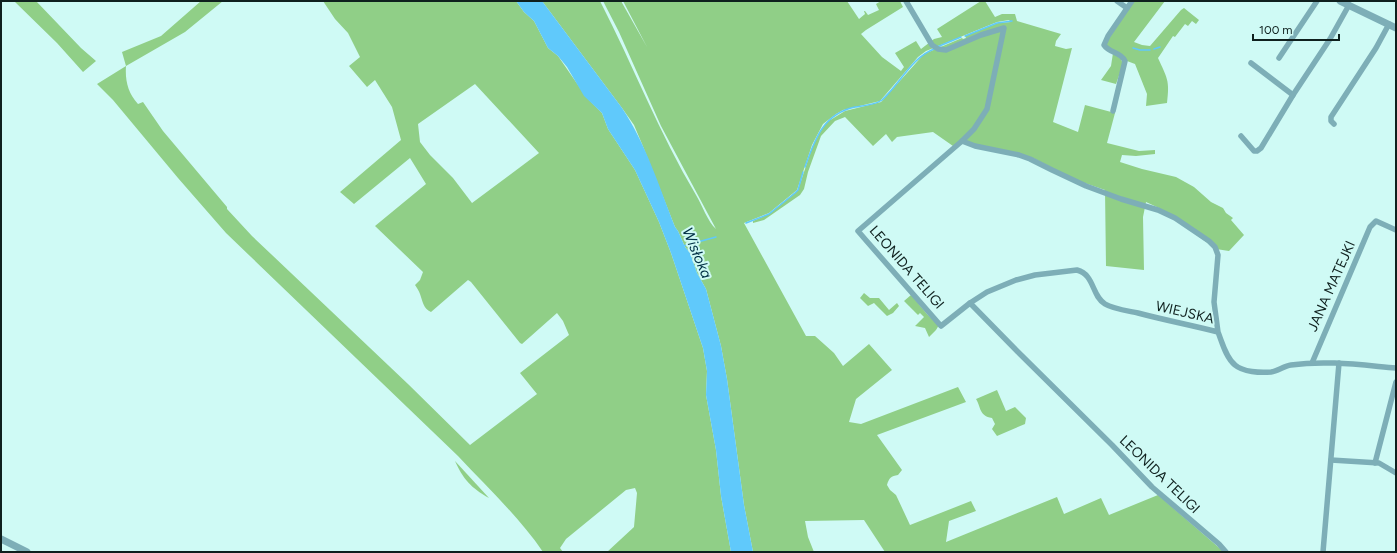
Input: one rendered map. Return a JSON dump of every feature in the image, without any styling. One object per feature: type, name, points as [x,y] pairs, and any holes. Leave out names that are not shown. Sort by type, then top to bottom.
[{"type":"street","points":[[906,1],[930,42],[938,49],[946,50],[981,35],[1004,28],[987,109],[974,129],[962,141],[975,146],[1019,155],[1086,186],[1121,199],[1149,206],[1175,218],[1209,241],[1215,247],[1218,255],[1214,302],[1218,332]]},
{"type":"street","points":[[1117,1],[1127,8]]},
{"type":"street","points":[[1113,111],[1125,61],[1124,58],[1108,50],[1104,45],[1108,36],[1132,1]]},
{"type":"street","points":[[1279,58],[1317,1]]},
{"type":"street","points":[[1340,1],[1396,28]]},
{"type":"street","points":[[1241,136],[1254,151],[1261,148],[1293,95],[1330,39],[1349,5]]},
{"type":"street","points":[[1334,124],[1331,121],[1331,117],[1376,48],[1389,24]]},
{"type":"street","points":[[1251,63],[1293,95]]},
{"type":"street","name":"LEONIDA TELIGI","points":[[962,141],[858,231],[941,326],[970,302],[1152,487],[1219,544],[1226,552]]},
{"type":"street","name":"JANA MATEJKI","points":[[1312,363],[1370,228],[1376,221],[1396,230]]},
{"type":"street","name":"WIEJSKA","points":[[970,302],[987,292],[1016,280],[1051,272],[1077,270],[1084,272],[1088,276],[1105,304],[1218,332],[1226,353],[1234,365],[1244,369],[1271,372],[1289,366],[1312,363],[1339,363],[1396,368]]},
{"type":"street","points":[[1323,552],[1332,460],[1339,363]]},
{"type":"street","points":[[1375,463],[1396,382]]},
{"type":"street","points":[[1332,460],[1379,463],[1396,473]]},
{"type":"street","points":[[1,539],[27,552]]},
{"type":"green space","points":[[14,1],[36,1],[81,48],[96,61],[83,72],[57,43]]},
{"type":"green space","points":[[201,1],[223,1],[185,32],[126,66],[122,52],[161,36]]},
{"type":"green space","points":[[323,1],[516,1],[524,12],[534,21],[548,48],[558,56],[587,98],[602,113],[608,129],[635,170],[659,222],[703,348],[707,371],[706,395],[716,450],[721,496],[731,552],[607,552],[634,527],[637,493],[635,488],[626,490],[566,539],[560,548],[563,552],[543,552],[513,514],[458,456],[226,233],[113,100],[97,84],[126,66],[126,77],[132,96],[138,104],[143,102],[163,131],[227,207],[227,209],[252,236],[470,445],[537,394],[520,373],[569,335],[563,321],[557,313],[522,344],[520,343],[468,280],[431,312],[426,309],[415,285],[420,280],[423,272],[375,226],[426,184],[410,158],[354,204],[340,192],[401,140],[392,107],[375,80],[367,87],[349,66],[360,57],[348,33],[335,19]],"holes":[[[475,84],[539,153],[472,203],[453,178],[430,155],[420,142],[418,124]]]},
{"type":"green space","points":[[542,1],[600,1],[670,148],[708,218],[716,229],[661,126],[619,32],[603,1],[621,1],[647,47],[623,1],[847,1],[859,19],[865,14],[864,11],[868,15],[879,10],[876,4],[881,1],[900,1],[903,7],[861,34],[882,57],[901,71],[904,67],[895,53],[916,41],[921,49],[934,39],[942,37],[937,29],[981,1],[985,1],[995,17],[1002,14],[1015,14],[1017,21],[1061,34],[1056,41],[1055,46],[1066,49],[1072,48],[1053,122],[1078,132],[1085,105],[1115,113],[1107,143],[1139,151],[1155,150],[1155,154],[1136,156],[1122,155],[1120,162],[1176,177],[1194,187],[1211,202],[1223,208],[1226,213],[1233,218],[1231,220],[1244,235],[1229,251],[1216,249],[1159,208],[1146,202],[1143,217],[1144,270],[1106,266],[1105,190],[1076,180],[1033,158],[967,143],[953,146],[933,132],[897,137],[892,142],[886,134],[873,146],[845,117],[835,121],[821,136],[808,172],[804,189],[800,195],[764,220],[753,223],[753,221],[769,214],[798,190],[813,145],[827,122],[845,111],[881,102],[924,54],[962,38],[966,38],[965,36],[998,23],[1011,22],[1009,20],[997,22],[926,51],[918,57],[880,101],[843,110],[836,114],[823,124],[812,145],[797,190],[769,213],[744,223],[806,336],[815,336],[834,353],[843,366],[869,344],[892,370],[856,399],[849,422],[861,424],[958,387],[966,402],[877,435],[902,470],[898,475],[891,478],[887,485],[896,495],[910,525],[971,501],[976,511],[949,521],[946,542],[1057,497],[1064,514],[1101,498],[1109,515],[1158,495],[1224,552],[885,552],[864,520],[805,521],[808,537],[814,552],[753,552],[744,505],[727,379],[721,346],[706,289],[697,273],[690,253],[685,247],[675,227],[634,125]]},
{"type":"green space","points":[[1134,1],[1165,1],[1134,42],[1142,45],[1150,46],[1184,8],[1199,20],[1196,24],[1192,21],[1188,26],[1185,24],[1175,37],[1173,36],[1158,58],[1164,70],[1168,84],[1167,103],[1146,106],[1147,94],[1135,64],[1127,61],[1107,46],[1106,43]]},
{"type":"green space","points":[[1113,53],[1121,59],[1123,64],[1116,84],[1101,80],[1111,66]]},
{"type":"green space","points":[[864,293],[870,298],[879,298],[889,310],[897,303],[899,306],[893,313],[887,316],[874,303],[868,306],[860,298]]},
{"type":"green space","points":[[911,295],[928,315],[939,325],[929,337],[925,328],[915,326],[924,317],[920,313],[918,315],[904,301]]},
{"type":"green space","points":[[997,390],[1006,411],[1015,407],[1026,418],[1025,424],[997,436],[992,429],[995,424],[992,418],[988,417],[981,411],[976,399]]},
{"type":"green space","points":[[455,461],[489,498],[477,491],[468,482],[461,473]]},
{"type":"water","points":[[516,1],[542,1],[622,108],[631,122],[645,151],[675,227],[685,247],[690,253],[697,273],[706,289],[721,346],[727,379],[744,505],[753,552],[731,552],[721,496],[716,450],[706,395],[707,371],[703,348],[659,222],[635,170],[608,129],[602,113],[584,96],[567,67],[558,56],[548,48],[534,21],[524,12]]},
{"type":"waterway","points":[[965,36],[997,23],[1012,21]]},
{"type":"waterway","points":[[937,47],[961,37]]},
{"type":"waterway","points":[[1154,49],[1160,47]]},
{"type":"waterway","points":[[1133,48],[1150,50]]},
{"type":"waterway","points":[[805,167],[822,129],[835,115],[844,110],[879,102],[888,94],[912,65],[926,53],[934,49]]},
{"type":"waterway","points":[[746,223],[769,214],[795,193],[798,190],[803,172]]},
{"type":"waterway","name":"Wisłoka","points":[[683,246],[716,237]]}]
